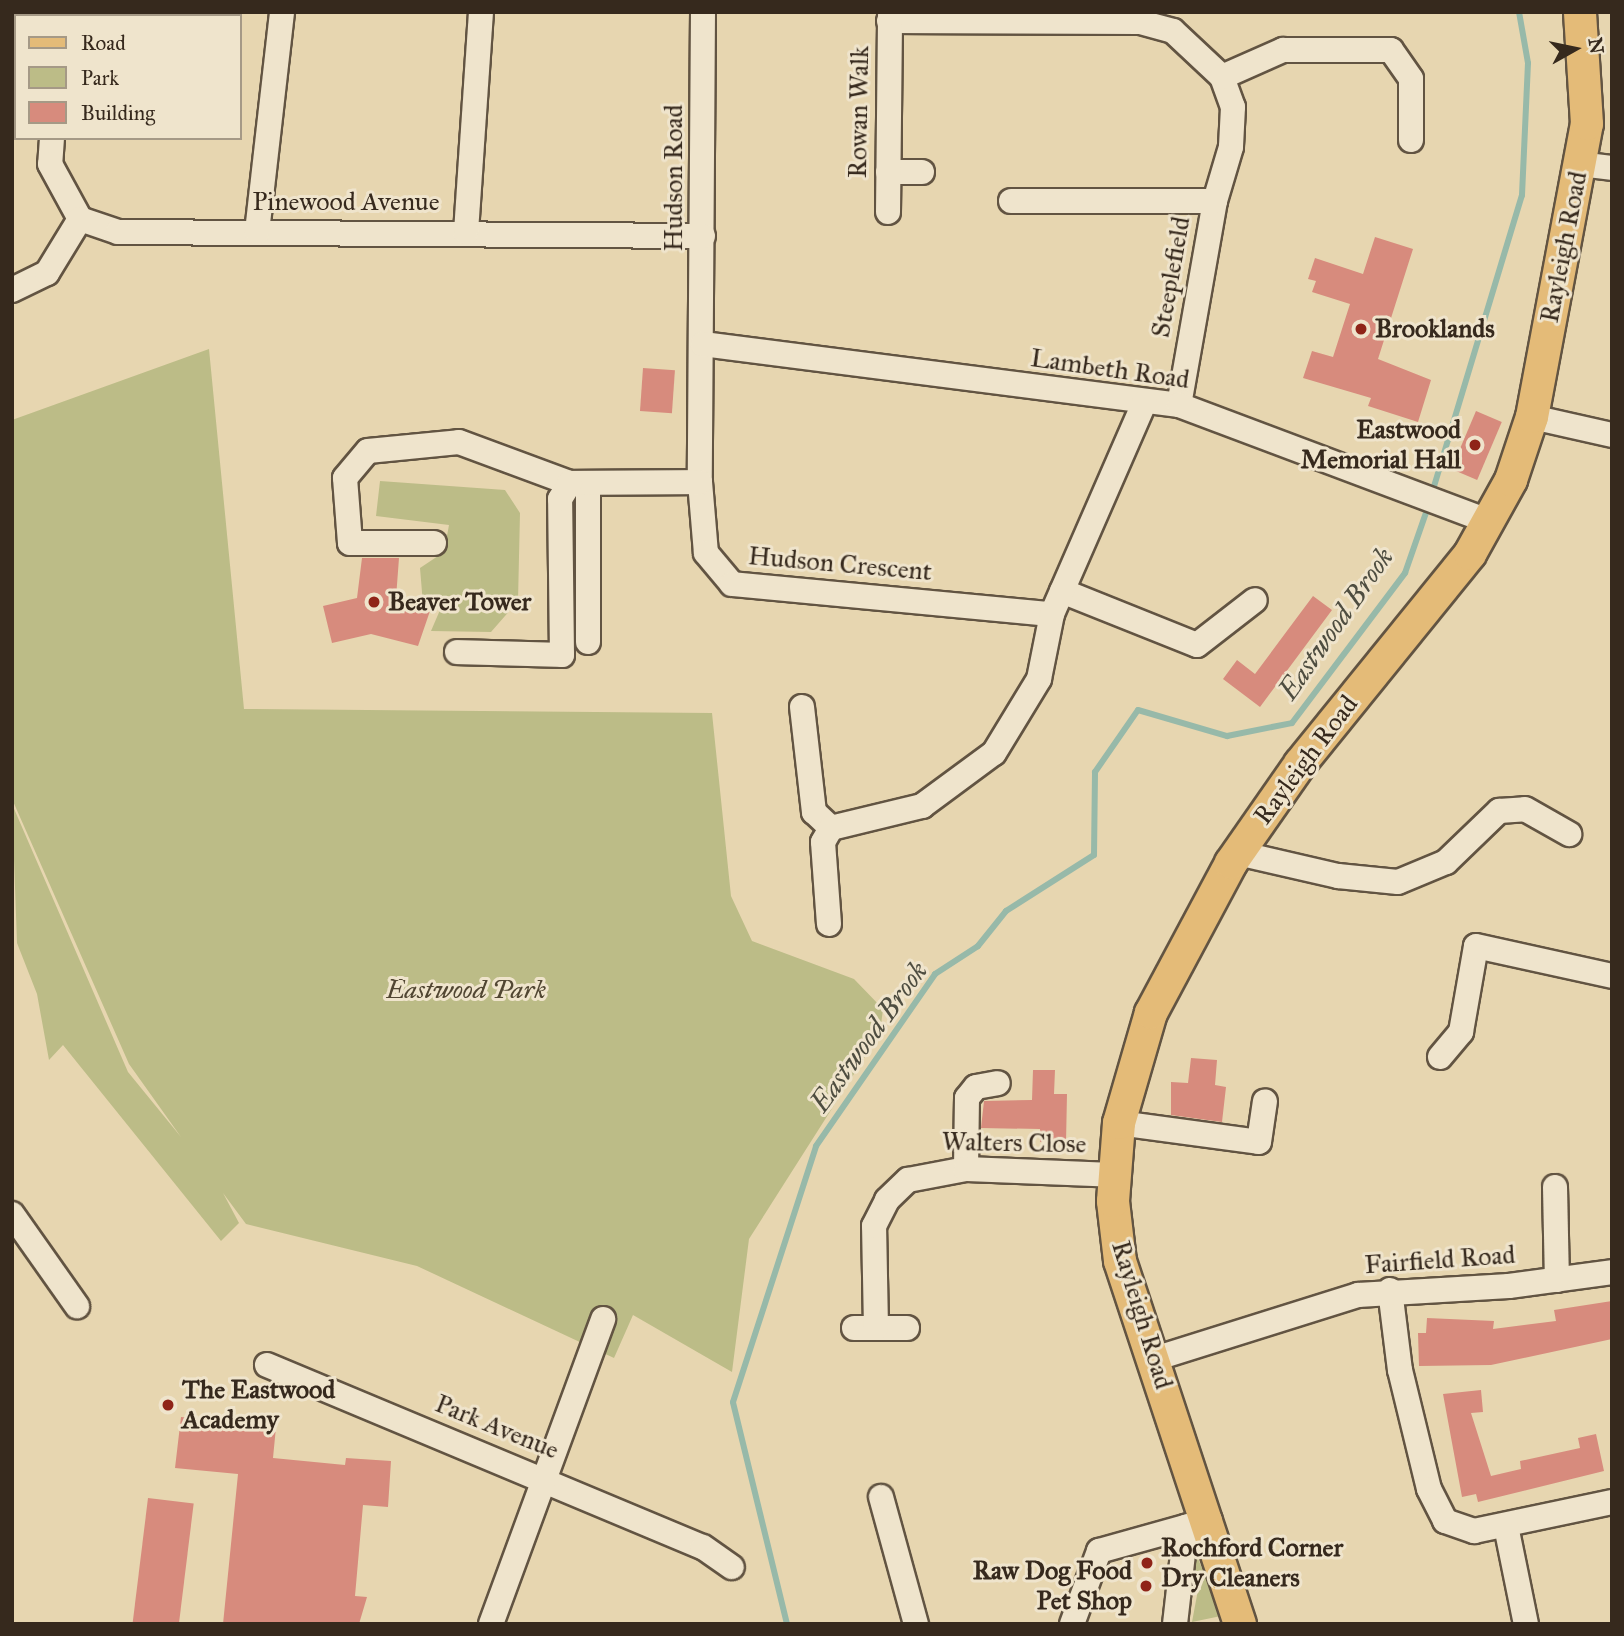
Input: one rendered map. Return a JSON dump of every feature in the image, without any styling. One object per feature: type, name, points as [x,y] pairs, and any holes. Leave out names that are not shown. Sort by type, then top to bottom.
[{"type":"main road","name":"Rayleigh Road","points":[[1240,1624],[1198,1524],[1154,1359],[1121,1261],[1113,1175],[1119,1123],[1151,1013],[1238,853],[1490,522],[1532,417],[1580,164],[1589,93],[1580,12]]},
{"type":"main road","name":"Rayleigh Road","points":[[1198,1524],[1260,1624]]},
{"type":"street","points":[[257,232],[282,12]]},
{"type":"street","points":[[466,232],[481,12]]},
{"type":"street","name":"Hudson Road","points":[[700,482],[704,344],[704,12]]},
{"type":"street","name":"Steeplefield","points":[[890,17],[1073,17],[1140,22],[1173,31],[1222,77],[1233,107],[1231,147],[1214,201],[1179,405]]},
{"type":"street","name":"Rowan Walk","points":[[888,212],[890,17]]},
{"type":"street","points":[[1222,77],[1283,50],[1391,50],[1411,79],[1411,140]]},
{"type":"street","points":[[12,290],[47,273],[80,219],[50,164],[52,140]]},
{"type":"street","points":[[1580,164],[1612,168]]},
{"type":"street","points":[[888,172],[922,172]]},
{"type":"street","name":"Steeplefield","points":[[1011,201],[1038,214],[1214,201]]},
{"type":"street","name":"Pinewood Avenue","points":[[80,219],[118,232],[466,232],[703,236]]},
{"type":"street","name":"Lambeth Road","points":[[704,344],[1179,405],[1490,522]]},
{"type":"street","points":[[829,924],[823,842],[831,828],[922,806],[994,754],[1039,678],[1052,614],[1145,401]]},
{"type":"street","points":[[1532,417],[1612,435]]},
{"type":"street","points":[[434,543],[350,543],[345,478],[368,451],[459,442],[579,483],[700,482]]},
{"type":"street","name":"Hudson Crescent","points":[[700,482],[706,553],[732,584],[1052,614]]},
{"type":"street","points":[[579,483],[589,642]]},
{"type":"street","points":[[457,652],[562,655],[560,499],[579,483]]},
{"type":"street","points":[[1062,590],[1197,645],[1255,600]]},
{"type":"street","points":[[802,708],[814,812],[831,828]]},
{"type":"street","points":[[1238,853],[1338,876],[1398,882],[1446,862],[1499,811],[1525,809],[1569,834]]},
{"type":"street","points":[[1440,1057],[1461,1032],[1476,946],[1612,976]]},
{"type":"street","points":[[966,1169],[967,1098],[975,1087],[998,1083]]},
{"type":"street","points":[[1119,1123],[1259,1142],[1265,1101]]},
{"type":"street","name":"Walters Close","points":[[907,1328],[865,1328],[870,1257],[879,1213],[908,1180],[966,1169],[1113,1175]]},
{"type":"street","points":[[1555,1187],[1557,1280]]},
{"type":"street","points":[[12,1214],[77,1306]]},
{"type":"street","name":"Fairfield Road","points":[[1154,1359],[1327,1302],[1390,1290],[1557,1280],[1612,1272]]},
{"type":"street","points":[[1390,1290],[1400,1370],[1436,1508],[1458,1529],[1506,1526],[1612,1502]]},
{"type":"street","points":[[491,1624],[603,1319]]},
{"type":"street","name":"Park Avenue","points":[[267,1365],[703,1547],[732,1567]]},
{"type":"street","points":[[881,1497],[916,1624]]},
{"type":"street","points":[[1072,1624],[1099,1551],[1198,1524],[1175,1624]]},
{"type":"street","points":[[1506,1526],[1526,1624]]},
{"type":"green space","name":"Eastwood Park","points":[[209,349],[244,709],[712,713],[731,896],[752,941],[854,979],[883,1009],[880,1033],[749,1239],[732,1372],[633,1315],[614,1358],[417,1266],[246,1224],[223,1193],[239,1223],[221,1241],[63,1045],[49,1060],[37,994],[17,943],[12,804],[128,1072],[181,1137],[129,1064],[12,799],[12,420]]},
{"type":"green space","points":[[380,481],[505,490],[520,513],[518,601],[491,632],[431,631],[440,610],[423,604],[420,568],[444,552],[449,525],[376,516]]},
{"type":"green space","points":[[1191,1541],[1221,1616],[1192,1622],[1198,1590],[1188,1586]]},
{"type":"building","name":"Brooklands","points":[[1375,237],[1413,249],[1378,359],[1431,380],[1418,422],[1368,406],[1371,398],[1303,378],[1312,351],[1333,357],[1350,304],[1312,292],[1316,281],[1308,279],[1315,258],[1363,274]]},
{"type":"building","points":[[643,368],[675,370],[672,413],[640,411]]},
{"type":"building","name":"Eastwood Memorial Hall","points":[[1476,411],[1502,422],[1477,480],[1451,469]]},
{"type":"building","name":"Beaver Tower","points":[[362,558],[399,558],[396,598],[430,611],[418,646],[371,634],[332,643],[323,606],[357,598]]},
{"type":"building","points":[[1313,596],[1332,610],[1260,707],[1223,679],[1237,660],[1255,674]]},
{"type":"building","points":[[1191,1058],[1217,1060],[1215,1085],[1226,1087],[1222,1122],[1171,1115],[1171,1082],[1188,1083]]},
{"type":"building","points":[[1033,1070],[1055,1070],[1054,1094],[1067,1094],[1066,1143],[1040,1142],[1040,1129],[981,1128],[984,1101],[1032,1100]]},
{"type":"building","points":[[1612,1301],[1612,1339],[1491,1365],[1419,1366],[1418,1333],[1426,1333],[1427,1318],[1494,1321],[1493,1329],[1556,1321],[1554,1310]]},
{"type":"building","points":[[1481,1390],[1483,1412],[1471,1413],[1491,1476],[1521,1469],[1520,1461],[1580,1448],[1578,1438],[1596,1434],[1604,1471],[1478,1502],[1476,1494],[1462,1497],[1443,1394]]},
{"type":"building","points":[[181,1417],[276,1427],[273,1458],[345,1465],[346,1458],[391,1461],[388,1507],[363,1505],[355,1596],[367,1597],[359,1624],[223,1624],[238,1474],[175,1468]]},
{"type":"building","points":[[148,1498],[194,1504],[179,1624],[133,1624]]},
{"type":"waterway","name":"Eastwood Brook","points":[[1432,493],[1522,195],[1528,63],[1519,12]]},
{"type":"waterway","name":"Eastwood Brook","points":[[787,1624],[733,1402],[816,1146],[935,974],[978,946],[1006,911],[1094,855],[1095,772],[1138,710],[1227,736],[1292,723],[1405,573],[1429,504]]},
{"type":"place","name":"Brooklands","points":[[1361,329]]},
{"type":"place","name":"Eastwood Memorial Hall","points":[[1475,445]]},
{"type":"place","name":"Beaver Tower","points":[[374,602]]},
{"type":"place","name":"The Eastwood Academy","points":[[168,1405]]},
{"type":"place","name":"Rochford Corner Dry Cleaners","points":[[1147,1563]]},
{"type":"place","name":"Raw Dog Food Pet Shop","points":[[1146,1586]]}]
